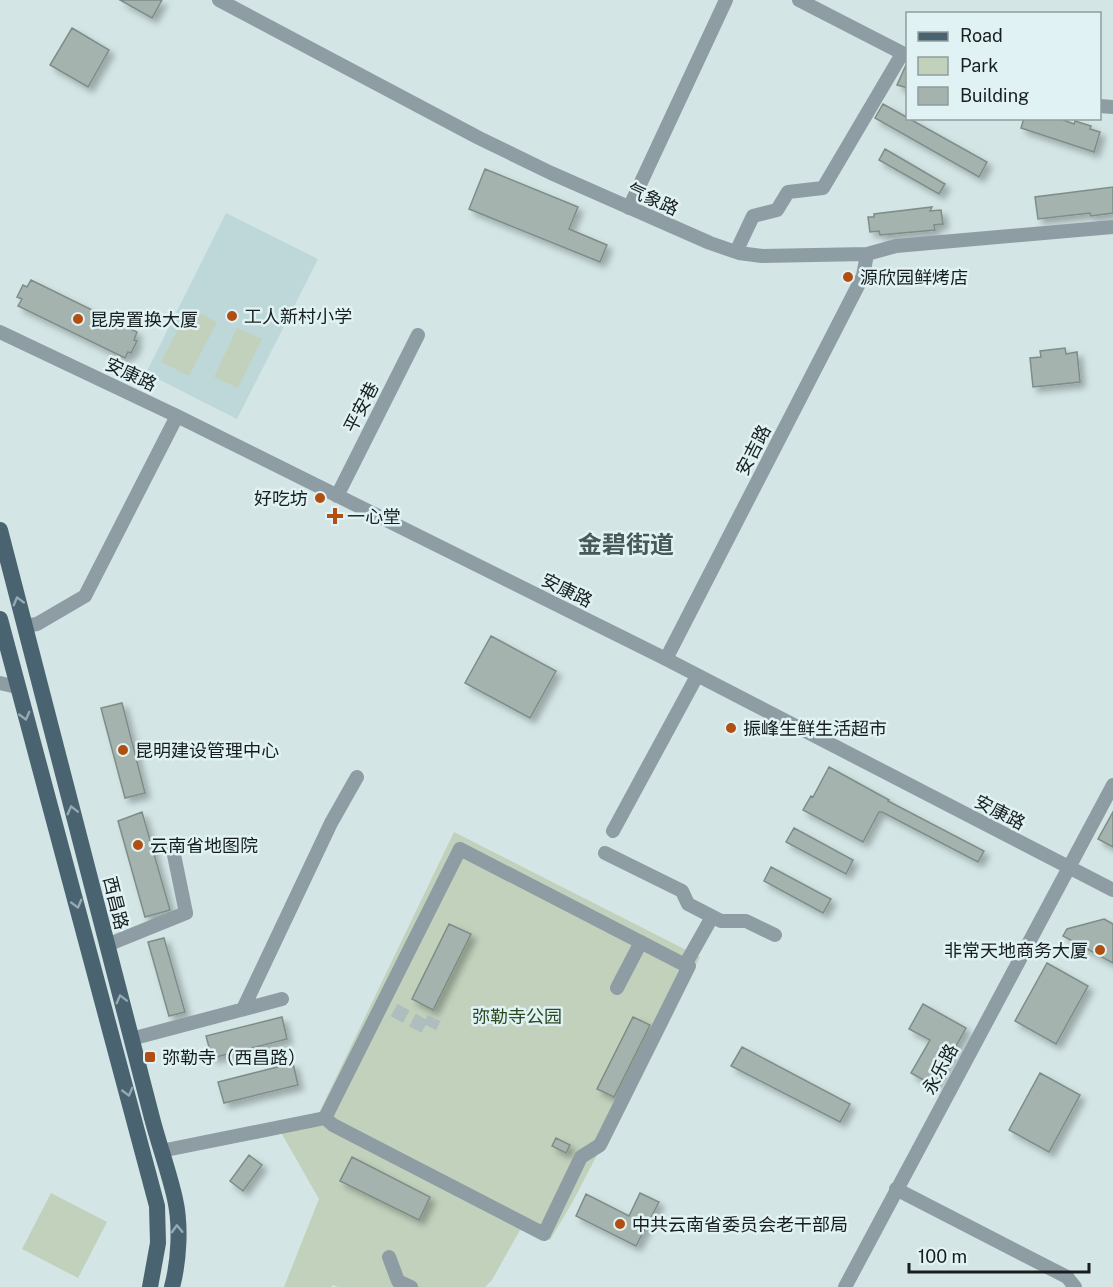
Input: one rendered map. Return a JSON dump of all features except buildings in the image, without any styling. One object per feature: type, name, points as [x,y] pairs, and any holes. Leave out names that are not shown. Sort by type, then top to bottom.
[{"type":"main road","name":"西昌路","points":[[0,530],[131,1039],[176,1201],[177,1235],[172,1287]]},
{"type":"main road","name":"西昌路","points":[[0,619],[157,1206],[158,1243],[150,1287]]},
{"type":"street","name":"气象路","points":[[219,0],[479,138],[629,208],[736,252],[762,256],[867,254],[896,246],[1113,227]]},
{"type":"street","points":[[629,208],[726,0]]},
{"type":"street","points":[[736,252],[753,216],[777,210],[788,192],[823,188],[905,55],[799,0]]},
{"type":"street","points":[[822,12],[830,0]]},
{"type":"street","name":"安吉路","points":[[666,659],[863,276],[867,254]]},
{"type":"street","name":"安康路","points":[[0,332],[177,416],[666,659],[1113,890]]},
{"type":"street","name":"平安巷","points":[[337,496],[418,335]]},
{"type":"street","points":[[25,626],[37,624],[85,596],[177,416]]},
{"type":"street","points":[[613,831],[697,676]]},
{"type":"street","points":[[0,683],[17,687]]},
{"type":"street","points":[[243,1009],[332,823],[357,777]]},
{"type":"street","name":"永乐路","points":[[845,1287],[1113,785]]},
{"type":"street","points":[[107,945],[186,913],[172,845]]},
{"type":"street","points":[[161,1151],[325,1118],[388,1008],[460,849],[689,966],[600,1145],[580,1157],[544,1234],[333,1125],[325,1118]]},
{"type":"street","points":[[604,854],[682,891],[688,904],[721,921],[746,921],[775,935]]},
{"type":"street","points":[[686,965],[712,916]]},
{"type":"street","points":[[617,988],[641,942]]},
{"type":"street","points":[[131,1039],[282,999]]},
{"type":"street","points":[[896,1189],[1067,1277],[1075,1287]]},
{"type":"street","points":[[389,1257],[398,1281],[411,1287]]},
{"type":"shaded area","name":"工人新村小学","points":[[226,213],[318,259],[237,419],[146,373]]},
{"type":"green space","points":[[189,308],[217,322],[189,376],[161,362]]},
{"type":"green space","points":[[237,328],[262,339],[238,388],[214,377]]},
{"type":"green space","name":"弥勒寺公园","points":[[454,832],[700,957],[572,1203],[550,1240],[520,1230],[492,1280],[485,1287],[338,1287],[333,1285],[331,1287],[284,1287],[319,1199],[275,1122],[316,1119]]},
{"type":"green space","points":[[51,1193],[107,1222],[78,1278],[22,1249]]},
{"type":"tunnel","points":[[394,1010],[429,1029],[434,1018]]},
{"type":"place","name":"源欣园鲜烤店","points":[[848,277]]},
{"type":"place","name":"工人新村小学","points":[[232,316]]},
{"type":"place","name":"昆房置换大厦","points":[[78,319]]},
{"type":"place","name":"好吃坊","points":[[320,498]]},
{"type":"place","name":"一心堂","points":[[335,516]]},
{"type":"place","name":"振峰生鲜生活超市","points":[[731,728]]},
{"type":"place","name":"昆明建设管理中心","points":[[123,750]]},
{"type":"place","name":"云南省地图院","points":[[138,845]]},
{"type":"place","name":"非常天地商务大厦","points":[[1100,950]]},
{"type":"place","name":"弥勒寺（西昌路）","points":[[150,1057]]},
{"type":"place","name":"中共云南省委员会老干部局","points":[[620,1224]]},
{"type":"district","name":"金碧街道","points":[[626,544]]}]
